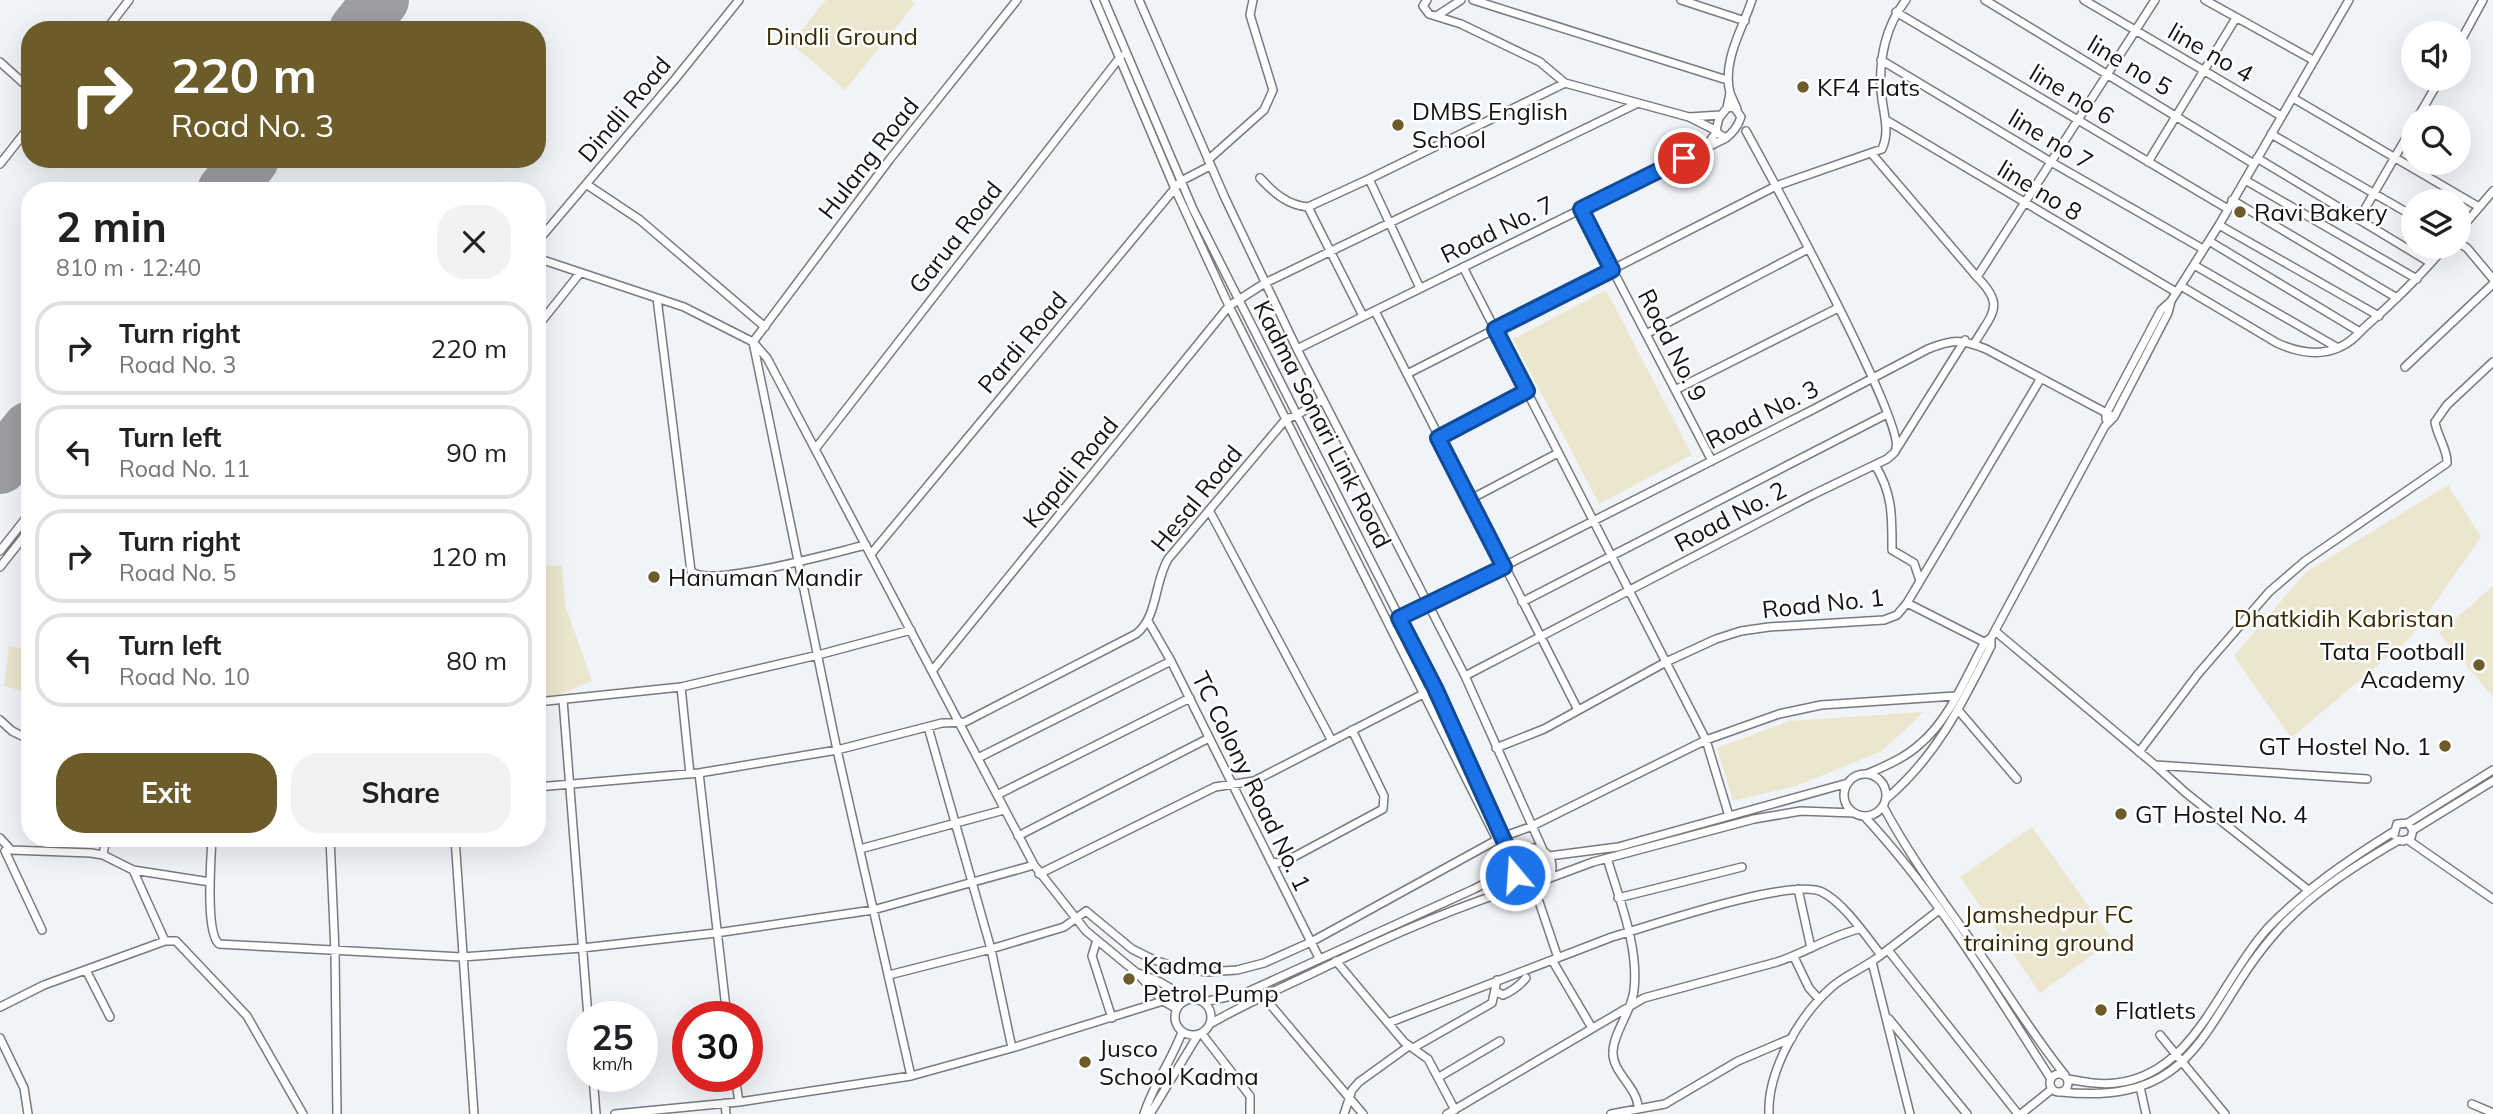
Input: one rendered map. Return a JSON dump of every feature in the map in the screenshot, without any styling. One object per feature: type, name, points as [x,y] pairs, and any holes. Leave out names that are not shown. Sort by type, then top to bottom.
[{"type":"street","points":[[113,21],[129,0]]},
{"type":"street","name":"Dindli Road","points":[[546,231],[739,0]]},
{"type":"street","name":"Hulang Road","points":[[753,342],[890,159],[1017,0]]},
{"type":"street","points":[[1095,0],[1175,189],[1229,306],[1500,838]]},
{"type":"street","name":"Kadma Sonari Link Road","points":[[1104,0],[1181,181],[1435,688],[1514,866]]},
{"type":"street","name":"Kadma Sonari Link Road","points":[[1139,0],[1209,163],[1265,283],[1465,677],[1543,850]]},
{"type":"street","name":"Pardi Road","points":[[871,554],[1181,181],[1209,163],[1264,110],[1273,90],[1250,15],[1253,0]]},
{"type":"street","points":[[1427,0],[1423,6],[1426,11],[1486,34],[1540,62],[1565,83],[1689,117],[1717,131],[1704,149]]},
{"type":"street","points":[[1438,15],[1461,0]]},
{"type":"street","points":[[1473,0],[1727,80]]},
{"type":"street","points":[[1681,0],[1745,21]]},
{"type":"street","points":[[1752,0],[1728,63],[1727,80],[1730,93],[1746,131],[1874,379],[1898,443],[1894,453]]},
{"type":"street","points":[[1407,374],[1776,186],[1872,155],[1882,149],[1888,137],[1881,90],[1881,60],[1888,31],[1896,12],[1906,0]]},
{"type":"street","name":"line no 5","points":[[1985,0],[2177,117],[2359,219],[2431,263]]},
{"type":"street","name":"line no 4","points":[[2084,0],[2281,116]]},
{"type":"street","points":[[1977,276],[2155,0]]},
{"type":"street","points":[[2205,0],[2313,60]]},
{"type":"street","points":[[1549,856],[1618,847],[1848,783],[1856,776],[1867,774],[1901,758],[1920,745],[1936,728],[1990,639],[2168,313],[2171,301],[2219,225],[2349,0]]},
{"type":"street","points":[[2471,22],[2483,0]]},
{"type":"street","name":"line no 6","points":[[1896,12],[2228,209]]},
{"type":"street","points":[[2148,162],[2236,18]]},
{"type":"street","name":"Garua Road","points":[[816,447],[1126,51]]},
{"type":"street","name":"line no 7","points":[[1881,60],[2050,162],[2203,249]]},
{"type":"street","points":[[0,62],[21,81]]},
{"type":"street","points":[[1260,178],[1284,200],[1297,206],[1308,207],[1565,83]]},
{"type":"street","points":[[1726,138],[1718,135],[1716,130],[1730,93]]},
{"type":"street","points":[[2293,97],[2479,207]]},
{"type":"street","name":"Kapali Road","points":[[932,671],[1229,306],[1265,283],[1638,103]]},
{"type":"street","points":[[1689,117],[1724,112],[1739,113]]},
{"type":"street","points":[[1739,113],[1734,132],[1746,131]]},
{"type":"street","name":"line no 8","points":[[1886,120],[2025,204],[2277,343],[2310,353],[2338,348]]},
{"type":"street","name":"Road No. 7","points":[[1297,349],[1734,132]]},
{"type":"street","points":[[2271,134],[2401,209]]},
{"type":"street","points":[[0,164],[21,137]]},
{"type":"street","points":[[2359,219],[2401,149]]},
{"type":"street","points":[[1872,155],[1994,296],[1995,304],[1973,344]]},
{"type":"street","name":"Road No. 7","points":[[1369,179],[1420,288]]},
{"type":"street","points":[[2245,180],[2417,279]]},
{"type":"street","points":[[586,184],[639,220],[765,327]]},
{"type":"street","points":[[2471,217],[2493,191]]},
{"type":"street","points":[[2232,200],[2397,298]]},
{"type":"street","points":[[1308,207],[1363,316]]},
{"type":"street","name":"Road No. 9","points":[[1581,209],[1712,461]]},
{"type":"street","points":[[2219,225],[2379,316]]},
{"type":"street","points":[[2208,241],[2360,332]]},
{"type":"street","points":[[1646,334],[1808,249]]},
{"type":"street","points":[[2404,367],[2493,282],[2471,253]]},
{"type":"street","points":[[2194,265],[2338,348],[2379,316],[2434,259]]},
{"type":"street","points":[[546,261],[684,307],[753,342],[772,367],[816,447],[1039,874],[1074,919],[1137,973],[1163,1001],[1177,1009]]},
{"type":"street","points":[[1463,267],[1706,740],[1729,816]]},
{"type":"street","points":[[546,316],[580,273]]},
{"type":"street","points":[[657,298],[691,571],[694,575],[731,575],[866,545]]},
{"type":"street","points":[[1675,390],[1838,308]]},
{"type":"street","points":[[1375,310],[1469,500],[1578,710]]},
{"type":"street","points":[[1965,340],[2110,416]]},
{"type":"street","name":"Road No. 3","points":[[1390,624],[1874,379],[1928,349],[1948,341],[1965,340]]},
{"type":"street","name":"Road No. 2","points":[[1465,677],[1894,453],[1965,340]]},
{"type":"street","points":[[753,342],[797,562],[911,1076]]},
{"type":"street","points":[[2139,752],[2198,674],[2269,592],[2305,561],[2447,463],[2435,422],[2446,405],[2493,362]]},
{"type":"street","name":"Road No. 1","points":[[1496,748],[1544,729],[1666,662],[1741,631],[1815,623],[1884,620],[1897,615],[1908,603],[2041,378]]},
{"type":"street","points":[[1438,438],[1527,391]]},
{"type":"street","name":"Hesal Road","points":[[1148,621],[1162,570],[1209,510],[1286,419],[1323,399]]},
{"type":"street","points":[[1522,602],[1887,414]]},
{"type":"street","points":[[1469,500],[1558,453]]},
{"type":"street","points":[[1875,465],[1886,483],[1892,511],[1892,550],[1914,563],[1920,581]]},
{"type":"street","points":[[1209,510],[1332,741]]},
{"type":"street","points":[[0,551],[21,524]]},
{"type":"street","points":[[0,568],[21,541]]},
{"type":"street","points":[[1908,603],[1990,639],[2139,752],[2308,890]]},
{"type":"street","points":[[546,786],[694,774],[838,750],[949,722],[959,723],[1136,634],[1148,621]]},
{"type":"street","name":"TC Colony Road No. 1","points":[[1148,621],[1190,698],[1319,958]]},
{"type":"street","points":[[546,701],[681,687],[818,656],[911,630]]},
{"type":"street","points":[[1150,1114],[1200,1034],[1210,1024],[1429,918],[1480,899],[1525,886],[1543,884],[1550,878],[1607,858],[1777,814],[1817,810],[1864,816],[1875,814],[1913,774],[1959,711],[1990,639]]},
{"type":"street","points":[[978,758],[1171,661]]},
{"type":"street","points":[[681,687],[725,1001]]},
{"type":"street","points":[[1039,874],[1215,787],[1254,781],[1425,693]]},
{"type":"street","points":[[889,975],[1064,927],[1083,912],[1089,912],[1132,949],[1179,968],[1207,972],[1237,970],[1265,963],[1311,942],[1500,838],[1531,827],[1706,740],[1779,714],[1821,705],[1955,696]]},
{"type":"street","points":[[997,795],[1190,698]]},
{"type":"street","points":[[563,700],[587,1001]]},
{"type":"street","points":[[1959,711],[2017,779]]},
{"type":"street","points":[[0,720],[21,736]]},
{"type":"street","points":[[928,727],[991,949],[1012,1048]]},
{"type":"street","points":[[1271,862],[1288,860],[1383,809],[1384,796],[1352,730]]},
{"type":"street","points":[[0,734],[12,731]]},
{"type":"street","points":[[1018,836],[1209,738]]},
{"type":"street","points":[[2155,765],[2367,779]]},
{"type":"street","points":[[2410,826],[2493,770]]},
{"type":"street","points":[[1867,774],[1878,778],[1885,788],[1885,803],[1912,857],[2066,1077],[2066,1090],[2061,1093]]},
{"type":"street","points":[[2051,1079],[2060,1073],[2066,1077],[2103,1084],[2133,1080],[2160,1069],[2190,1041],[2256,942],[2308,890],[2393,832],[2397,824],[2410,826],[2493,781]]},
{"type":"street","points":[[1848,783],[1844,794],[1846,804],[1854,813]]},
{"type":"street","points":[[860,849],[1004,810]]},
{"type":"street","points":[[1864,816],[1884,837],[1938,910],[2051,1079],[2052,1089]]},
{"type":"street","points":[[2052,1089],[2061,1093],[2095,1094],[2140,1087],[2170,1074],[2183,1063],[2213,1023],[2255,958],[2281,928],[2347,871],[2411,838],[2410,826]]},
{"type":"street","points":[[2393,832],[2493,899]]},
{"type":"street","points":[[0,838],[42,930]]},
{"type":"street","points":[[103,855],[104,847]]},
{"type":"street","points":[[211,847],[209,882],[213,936],[219,944],[462,957],[582,948],[716,933],[873,910],[1034,865]]},
{"type":"street","points":[[330,847],[337,1114]]},
{"type":"street","points":[[455,847],[474,1114]]},
{"type":"street","points":[[1525,886],[1515,875],[1514,866],[1518,855],[1525,849],[1543,850],[1549,856],[1552,863],[1550,878]]},
{"type":"street","points":[[5,851],[91,853],[103,855],[133,870],[209,882]]},
{"type":"street","points":[[1607,858],[1629,933],[1635,974],[1631,1004],[1613,1053],[1637,1099],[1638,1109]]},
{"type":"street","points":[[1144,1114],[1147,1103],[1172,1059],[1182,1032],[1175,1017],[1182,1003],[1189,999],[1205,1002],[1245,993],[1474,889],[1514,866]]},
{"type":"street","points":[[1618,898],[1742,867]]},
{"type":"street","points":[[133,870],[165,941]]},
{"type":"street","points":[[1534,887],[1555,959],[1592,1028]]},
{"type":"street","points":[[1388,1023],[1612,937],[1700,910],[1808,888],[1827,895],[1884,952],[2019,1114],[2052,1089]]},
{"type":"street","points":[[1798,889],[1811,948]]},
{"type":"street","points":[[1769,1114],[1768,1097],[1777,1067],[1793,1037],[1819,999],[1834,985],[1872,962],[1938,910]]},
{"type":"street","points":[[1336,961],[1388,1023],[1411,1047],[1428,1059],[1439,1077],[1451,1112],[1644,998],[1794,957],[1842,933],[1859,929]]},
{"type":"street","points":[[0,1007],[44,985],[172,940],[180,944],[247,1016],[303,1114]]},
{"type":"street","points":[[1097,940],[1092,956],[1112,1018]]},
{"type":"street","points":[[1794,957],[1809,988],[1819,999]]},
{"type":"street","points":[[1872,962],[1910,1114]]},
{"type":"street","points":[[86,970],[110,1017]]},
{"type":"street","points":[[1137,973],[1160,982],[1189,999]]},
{"type":"street","points":[[1495,991],[1503,995],[1508,993],[1515,990],[1526,978]]},
{"type":"street","points":[[1344,1114],[1359,1082],[1411,1047],[1492,1003],[1497,980]]},
{"type":"street","points":[[1264,996],[1363,1114]]},
{"type":"street","points":[[615,1114],[738,1102],[911,1076],[1163,1001]]},
{"type":"street","points":[[1205,1002],[1212,1016],[1210,1024]]},
{"type":"street","points":[[1886,1016],[1967,1114]]},
{"type":"street","points":[[1182,1032],[1200,1034],[1250,1096],[1250,1114]]},
{"type":"street","points":[[2160,1035],[2225,1114]]},
{"type":"street","points":[[1611,1114],[1665,1104],[1738,1060],[1793,1037]]},
{"type":"street","points":[[0,1038],[24,1088],[28,1114]]},
{"type":"street","points":[[1439,1077],[1500,1041]]},
{"type":"street","points":[[2140,1087],[2146,1114]]},
{"type":"street","points":[[594,1092],[596,1114]]},
{"type":"street","points":[[737,1092],[738,1102]]},
{"type":"street","points":[[725,1103],[726,1114]]},
{"type":"street","points":[[2472,1104],[2493,1113]]},
{"type":"green space","name":"Dindli Ground","points":[[826,0],[910,0],[915,4],[845,90],[791,43]]},
{"type":"green space","points":[[1606,290],[1692,455],[1599,504],[1513,339]]},
{"type":"green space","name":"Dhatkidih Kabristan","points":[[2448,485],[2481,537],[2410,638],[2291,738],[2234,656],[2306,572]]},
{"type":"green space","points":[[546,565],[562,566],[565,605],[592,681],[546,700]]},
{"type":"green space","name":"Tata Football Academy","points":[[2493,586],[2493,697],[2439,633]]},
{"type":"green space","points":[[9,646],[21,648],[21,691],[4,686]]},
{"type":"green space","points":[[1924,712],[1882,751],[1796,786],[1733,801],[1717,748],[1789,721]]},
{"type":"green space","name":"Jamshedpur FC training ground","points":[[2032,827],[2113,940],[2040,993],[1960,877]]},
{"type":"runway","points":[[364,21],[381,0]]},
{"type":"runway","points":[[232,182],[244,168]]},
{"type":"runway","points":[[0,466],[21,440]]},
{"type":"place","name":"KF4 Flats","points":[[1803,87]]},
{"type":"place","name":"DMBS English School","points":[[1398,125]]},
{"type":"place","name":"Ravi Bakery","points":[[2240,212]]},
{"type":"place","name":"Hanuman Mandir","points":[[654,577]]},
{"type":"place","name":"Tata Football Academy","points":[[2479,665]]},
{"type":"place","name":"GT Hostel No. 1","points":[[2445,746]]},
{"type":"place","name":"GT Hostel No. 4","points":[[2121,814]]},
{"type":"place","name":"Kadma Petrol Pump","points":[[1129,979]]},
{"type":"place","name":"Flatlets","points":[[2101,1010]]},
{"type":"place","name":"Jusco School Kadma","points":[[1085,1062]]},
{"type":"route","points":[[1515,875],[1514,863],[1435,688],[1399,618],[1504,567],[1438,438],[1527,391],[1495,329],[1612,270],[1581,209],[1684,158]]}]
